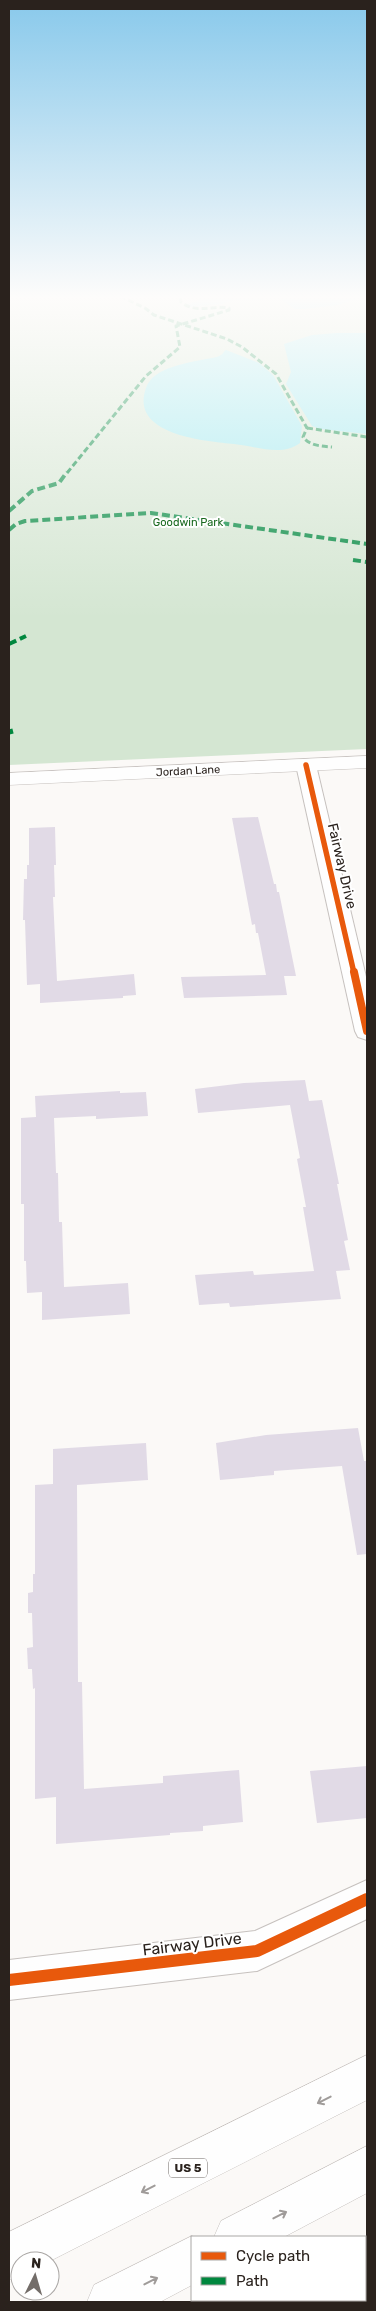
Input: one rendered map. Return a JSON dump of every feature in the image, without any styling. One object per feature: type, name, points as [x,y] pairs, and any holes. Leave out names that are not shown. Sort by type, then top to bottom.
[{"type":"main road","name":"Jordan Lane","points":[[9,780],[367,762]]},
{"type":"main road","name":"US 5","points":[[9,2257],[367,2077]]},
{"type":"main road","points":[[239,2236],[367,2169]]},
{"type":"main road","points":[[110,2302],[191,2261]]},
{"type":"street","name":"Fairway Drive","points":[[306,765],[367,1031]]},
{"type":"street","name":"Fairway Drive","points":[[9,1980],[257,1951],[367,1899]]},
{"type":"green space","name":"Goodwin Park","points":[[9,404],[367,404],[367,749],[9,765]]},
{"type":"water","points":[[144,404],[289,404],[302,426],[300,443],[285,449],[268,450],[206,441],[173,433],[159,426],[148,416]]},
{"type":"water","points":[[298,404],[367,404],[367,434],[320,429],[312,426]]},
{"type":"building","points":[[258,817],[274,884],[276,884],[277,892],[279,892],[296,976],[284,976],[287,995],[184,998],[181,977],[266,975],[258,933],[256,933],[255,924],[252,925],[232,818]]},
{"type":"building","points":[[55,827],[56,865],[54,865],[55,897],[53,897],[57,981],[134,974],[136,995],[123,996],[123,998],[40,1003],[40,984],[27,985],[25,920],[23,920],[24,879],[27,879],[27,865],[29,865],[29,828]]},
{"type":"building","points":[[305,1080],[309,1101],[322,1100],[339,1184],[337,1184],[348,1240],[344,1241],[350,1270],[336,1271],[341,1299],[230,1307],[229,1303],[199,1305],[195,1275],[253,1271],[254,1275],[314,1271],[303,1207],[306,1207],[297,1159],[300,1158],[290,1105],[198,1113],[195,1089],[244,1083]]},
{"type":"building","points":[[120,1091],[120,1093],[146,1092],[148,1116],[96,1119],[96,1116],[54,1118],[56,1173],[58,1173],[59,1222],[62,1222],[64,1287],[128,1283],[130,1314],[42,1320],[42,1292],[27,1293],[26,1261],[24,1261],[24,1204],[21,1204],[21,1118],[36,1117],[35,1096]]},
{"type":"building","points":[[358,1428],[364,1461],[367,1461],[367,1554],[357,1555],[342,1466],[274,1471],[274,1475],[220,1480],[216,1443],[266,1435]]},
{"type":"building","points":[[146,1443],[148,1480],[77,1485],[78,1682],[82,1682],[84,1789],[163,1783],[163,1776],[239,1770],[243,1822],[203,1826],[203,1831],[170,1833],[170,1835],[56,1844],[56,1797],[35,1799],[35,1688],[33,1689],[32,1669],[28,1669],[27,1648],[33,1647],[32,1613],[28,1613],[28,1593],[33,1592],[33,1574],[35,1574],[35,1485],[53,1484],[53,1449]]},
{"type":"building","points":[[367,1766],[367,1818],[317,1823],[310,1771]]},
{"type":"marked path","points":[[9,511],[32,491],[59,483],[89,444],[125,404]]},
{"type":"marked path","points":[[293,404],[307,428],[303,437],[305,440],[308,443],[332,447]]},
{"type":"marked path","points":[[307,428],[367,437]]},
{"type":"marked path","points":[[9,530],[16,524],[25,521],[151,513],[367,544]]},
{"type":"marked path","points":[[353,560],[367,562]]},
{"type":"marked path","points":[[9,644],[26,636]]},
{"type":"marked path","points":[[9,732],[13,731]]},
{"type":"cycle path","points":[[306,765],[367,1031]]},
{"type":"cycle path","points":[[9,1980],[257,1951],[367,1899]]}]
